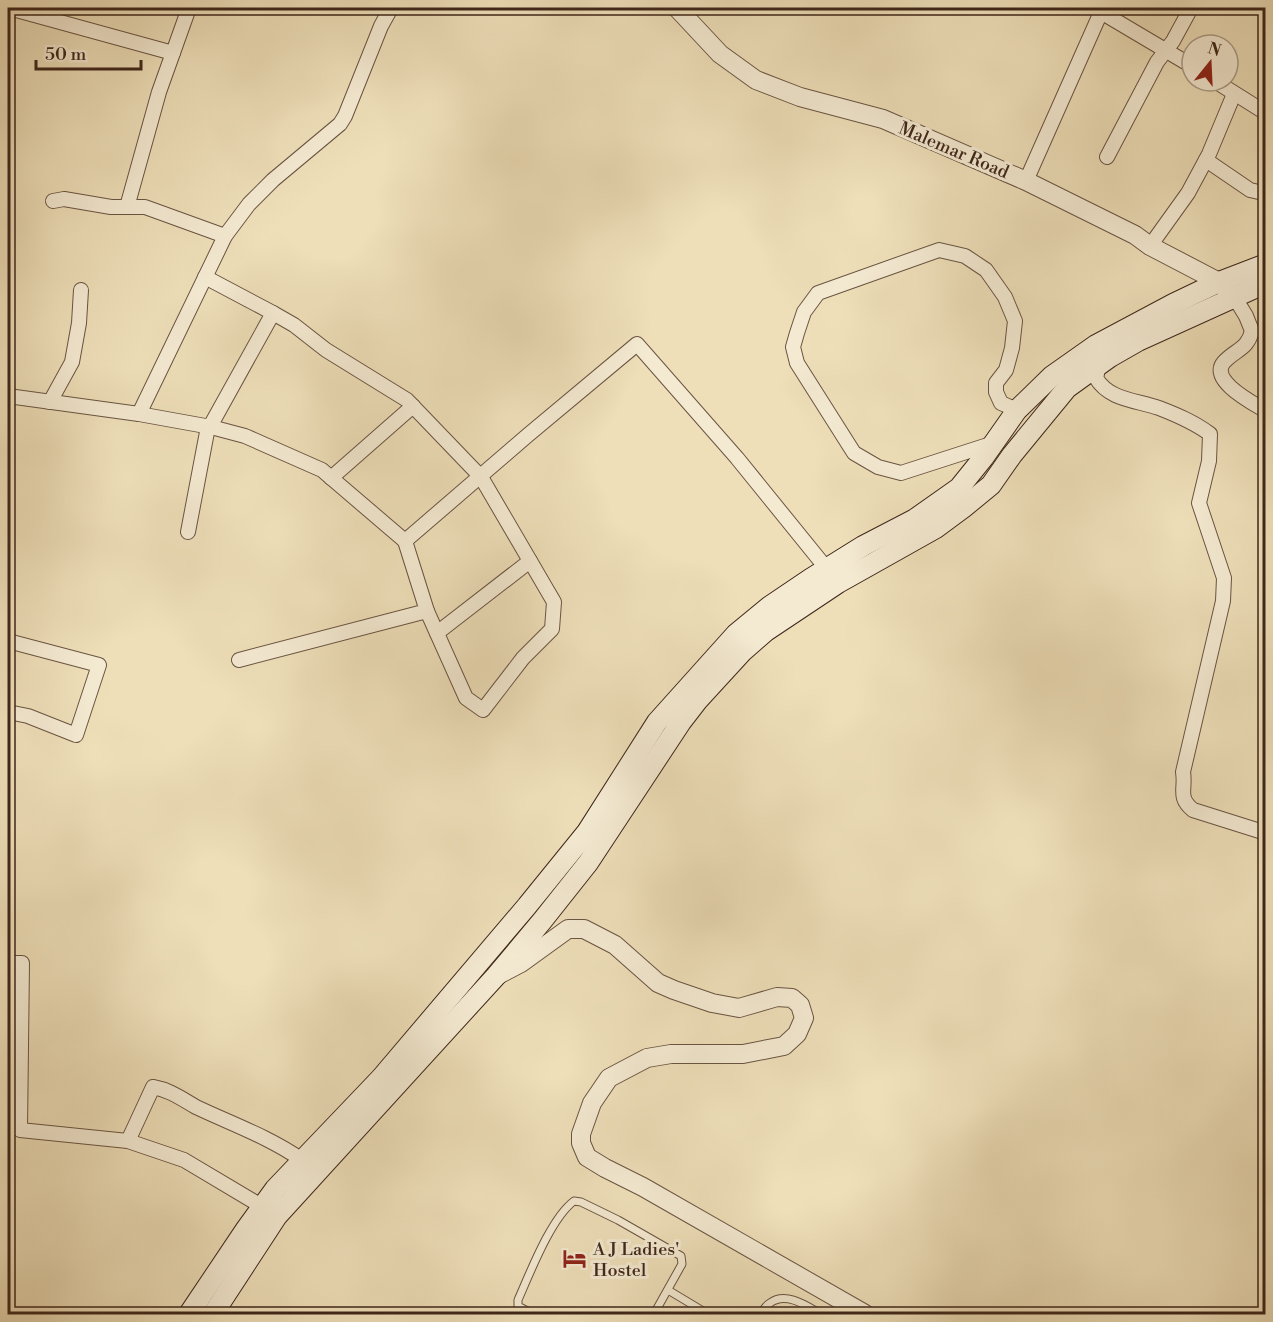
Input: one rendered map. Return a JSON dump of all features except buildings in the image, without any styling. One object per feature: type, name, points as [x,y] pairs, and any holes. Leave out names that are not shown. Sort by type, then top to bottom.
[{"type":"main road","points":[[189,1314],[270,1211],[496,976],[542,921],[588,863],[681,722],[742,652],[832,576],[863,546],[915,519],[958,488],[1017,410],[1052,376],[1096,345],[1219,282],[1266,264]]},
{"type":"main road","points":[[213,1314],[270,1211],[275,1189],[381,1078],[527,906],[587,832],[657,722],[736,634],[770,606],[936,528],[963,508],[991,485],[1012,455],[1067,388],[1099,365],[1138,341],[1266,283]]},
{"type":"main road","points":[[527,906],[542,921]]},
{"type":"street","points":[[9,8],[173,53]]},
{"type":"street","points":[[127,207],[159,92],[189,8]]},
{"type":"street","points":[[139,414],[225,236],[249,204],[273,180],[340,124],[381,26],[391,8]]},
{"type":"street","name":"Malemar Road","points":[[677,8],[720,54],[756,80],[800,97],[883,119],[1026,181],[1135,235],[1150,246],[1219,282],[1235,298]]},
{"type":"street","points":[[1107,157],[1157,62],[1173,41],[1191,8]]},
{"type":"street","points":[[1026,181],[1101,12],[1180,59]]},
{"type":"street","points":[[1150,246],[1188,193],[1206,160],[1234,93],[1266,113]]},
{"type":"street","points":[[1206,160],[1250,190],[1263,193],[1266,189]]},
{"type":"street","points":[[53,201],[64,199],[111,207],[145,207],[225,236]]},
{"type":"street","points":[[994,443],[901,472],[878,467],[854,453],[797,363],[793,347],[804,312],[818,293],[939,250],[965,256],[986,270],[1005,297],[1015,321],[1012,348],[1006,369],[996,383],[996,392],[1001,403],[1017,410]]},
{"type":"street","points":[[8,396],[139,414],[211,427],[245,436],[322,470],[405,541],[427,611],[466,698],[483,710],[523,658],[552,628],[554,602],[481,477],[407,400],[326,350],[294,325],[205,277]]},
{"type":"street","points":[[50,402],[72,362],[79,323],[81,290]]},
{"type":"street","points":[[1235,298],[1252,331],[1246,346],[1223,363],[1220,371],[1222,380],[1266,411]]},
{"type":"street","points":[[188,532],[207,432],[273,313]]},
{"type":"street","points":[[405,541],[637,344],[737,458],[832,576]]},
{"type":"street","points":[[1099,365],[1096,378],[1102,389],[1115,396],[1157,407],[1196,423],[1210,434],[1209,461],[1199,503],[1224,578],[1223,601],[1183,772],[1183,793],[1185,803],[1193,810],[1266,833]]},
{"type":"street","points":[[331,478],[413,406]]},
{"type":"street","points":[[437,633],[530,561]]},
{"type":"street","points":[[239,660],[427,611]]},
{"type":"street","points":[[8,641],[99,665],[76,735],[28,716],[8,712]]},
{"type":"street","points":[[496,976],[521,963],[568,929],[584,929],[615,945],[658,983],[674,990],[712,1003],[739,1008],[777,997],[792,998],[800,1005],[804,1018],[798,1034],[784,1046],[743,1054],[671,1054],[647,1058],[609,1078],[592,1103],[581,1134],[581,1143],[587,1157],[604,1168],[643,1187],[865,1314]]},
{"type":"street","points":[[8,963],[22,963],[20,1130],[128,1141],[184,1160],[270,1211]]},
{"type":"street","points":[[128,1141],[153,1088],[165,1089],[197,1107],[284,1148],[302,1160]]},
{"type":"lane","points":[[533,1314],[518,1306],[518,1300],[538,1257],[567,1207],[574,1201],[581,1202],[618,1220],[681,1256],[682,1264],[654,1314]]},
{"type":"lane","points":[[668,1290],[708,1314]]},
{"type":"lane","points":[[760,1314],[770,1302],[783,1298],[797,1301],[821,1314]]},
{"type":"place","name":"A J Ladies' Hostel","points":[[575,1259]]}]
